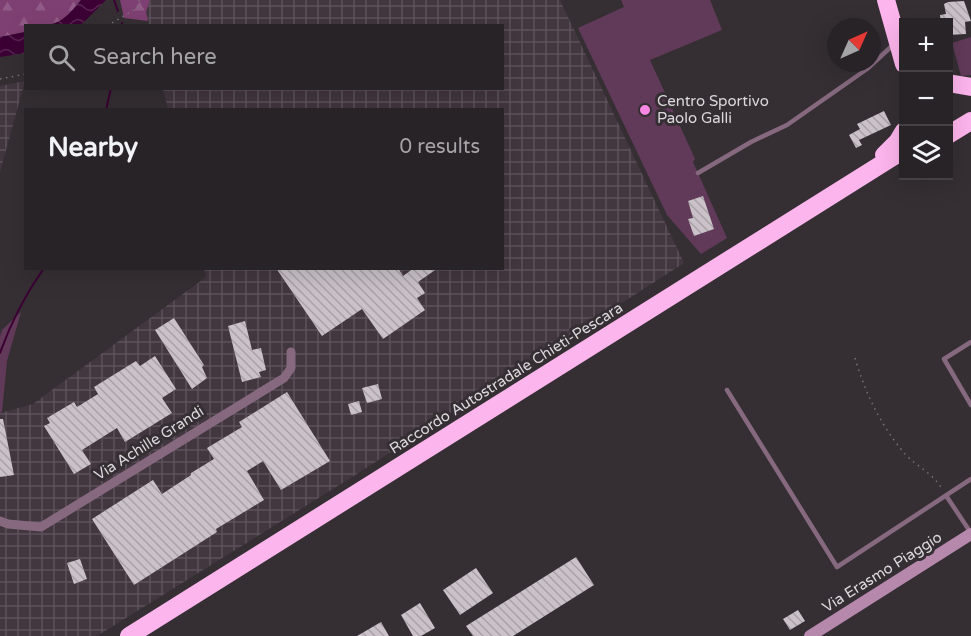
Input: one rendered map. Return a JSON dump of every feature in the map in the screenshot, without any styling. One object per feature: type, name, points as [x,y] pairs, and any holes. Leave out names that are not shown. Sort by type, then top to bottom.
[{"type":"highway","points":[[886,0],[899,39]]},
{"type":"highway","points":[[953,83],[971,87]]},
{"type":"highway","points":[[953,119],[971,108]]},
{"type":"highway","points":[[953,132],[971,121]]},
{"type":"highway","points":[[835,193],[842,182],[886,153],[899,137]]},
{"type":"highway","name":"Raccordo Autostradale Chieti-Pescara","points":[[129,636],[899,153]]},
{"type":"highway","name":"Raccordo Autostradale Chieti-Pescara","points":[[150,636],[899,166]]},
{"type":"street","name":"Via Achille Grandi","points":[[0,521],[41,527],[284,378],[291,368],[291,352]]},
{"type":"street","name":"Via Erasmo Piaggio","points":[[810,636],[971,534]]},
{"type":"lane","points":[[698,174],[751,142],[787,125],[899,46]]},
{"type":"lane","points":[[953,82],[971,82]]},
{"type":"lane","points":[[971,342],[944,359],[971,405]]},
{"type":"lane","points":[[727,390],[837,567],[971,479]]},
{"type":"lane","points":[[947,496],[971,534]]},
{"type":"path","points":[[110,24],[137,8],[139,0]]},
{"type":"path","points":[[0,79],[24,74]]},
{"type":"path","points":[[855,358],[862,384],[880,418],[906,455],[937,479],[947,496]]},
{"type":"shaded area","points":[[150,0],[560,0],[684,263],[349,479],[97,636],[0,636],[0,413],[33,404],[206,277],[204,270],[504,270],[504,108],[168,108],[163,90],[504,90],[504,24],[149,24],[146,12]]},
{"type":"shaded area","name":"Centro Sportivo Paolo Galli","points":[[621,0],[710,0],[722,30],[650,60],[695,159],[693,162],[727,238],[701,254],[667,215],[578,28],[624,7]]},
{"type":"shaded area","points":[[971,37],[971,75],[961,76],[953,43]]},
{"type":"shaded area","points":[[24,81],[0,172],[0,86]]},
{"type":"shaded area","points":[[21,312],[7,361],[2,412],[0,413],[0,336],[2,330]]},
{"type":"green space","points":[[0,0],[81,0],[58,22],[24,24],[24,32],[0,37]]},
{"type":"green space","points":[[120,0],[150,0],[146,12],[148,21],[124,18]]},
{"type":"water","points":[[81,0],[106,0],[82,24],[52,24],[71,12]]},
{"type":"water","points":[[24,32],[24,53],[0,57],[0,37]]},
{"type":"building","points":[[964,1],[971,21],[965,22],[966,34],[953,35],[953,18],[940,18],[940,15],[946,14],[944,4]]},
{"type":"building","points":[[884,111],[891,125],[859,140],[862,145],[856,148],[849,135],[860,129],[857,124]]},
{"type":"building","points":[[703,196],[714,229],[694,236],[688,219],[693,218],[688,201]]},
{"type":"building","points":[[277,270],[399,270],[403,276],[411,270],[435,270],[418,282],[425,293],[417,298],[425,310],[383,339],[362,309],[322,336]]},
{"type":"building","points":[[174,318],[204,365],[202,367],[207,378],[192,389],[155,330]]},
{"type":"building","points":[[245,321],[252,350],[261,348],[266,370],[259,372],[261,377],[242,382],[228,326]]},
{"type":"building","points":[[155,356],[176,389],[162,398],[172,413],[125,442],[117,428],[82,450],[91,464],[74,474],[44,426],[50,423],[47,418],[74,402],[77,407],[98,394],[94,387],[136,361],[140,366]]},
{"type":"building","points":[[378,384],[382,399],[367,403],[362,388]]},
{"type":"building","points":[[287,392],[330,461],[281,490],[263,461],[247,471],[264,500],[216,529],[217,532],[134,585],[92,519],[153,480],[162,494],[214,459],[207,448],[242,427],[239,422]]},
{"type":"building","points":[[359,401],[362,412],[351,415],[348,404]]},
{"type":"building","points":[[0,419],[3,419],[14,475],[0,477]]},
{"type":"building","points":[[576,557],[594,585],[513,636],[473,636],[466,626]]},
{"type":"building","points":[[80,559],[87,579],[74,584],[67,563]]},
{"type":"building","points":[[476,568],[493,593],[460,615],[443,590]]},
{"type":"building","points":[[420,603],[435,628],[421,636],[413,636],[401,615]]},
{"type":"building","points":[[798,610],[805,621],[790,630],[783,619]]},
{"type":"building","points":[[381,622],[389,636],[357,636]]},
{"type":"waterway","points":[[114,0],[118,11]]},
{"type":"waterway","points":[[106,108],[111,90]]},
{"type":"waterway","points":[[0,353],[19,309],[43,270]]},
{"type":"place","name":"Centro Sportivo Paolo Galli","points":[[645,110]]}]
